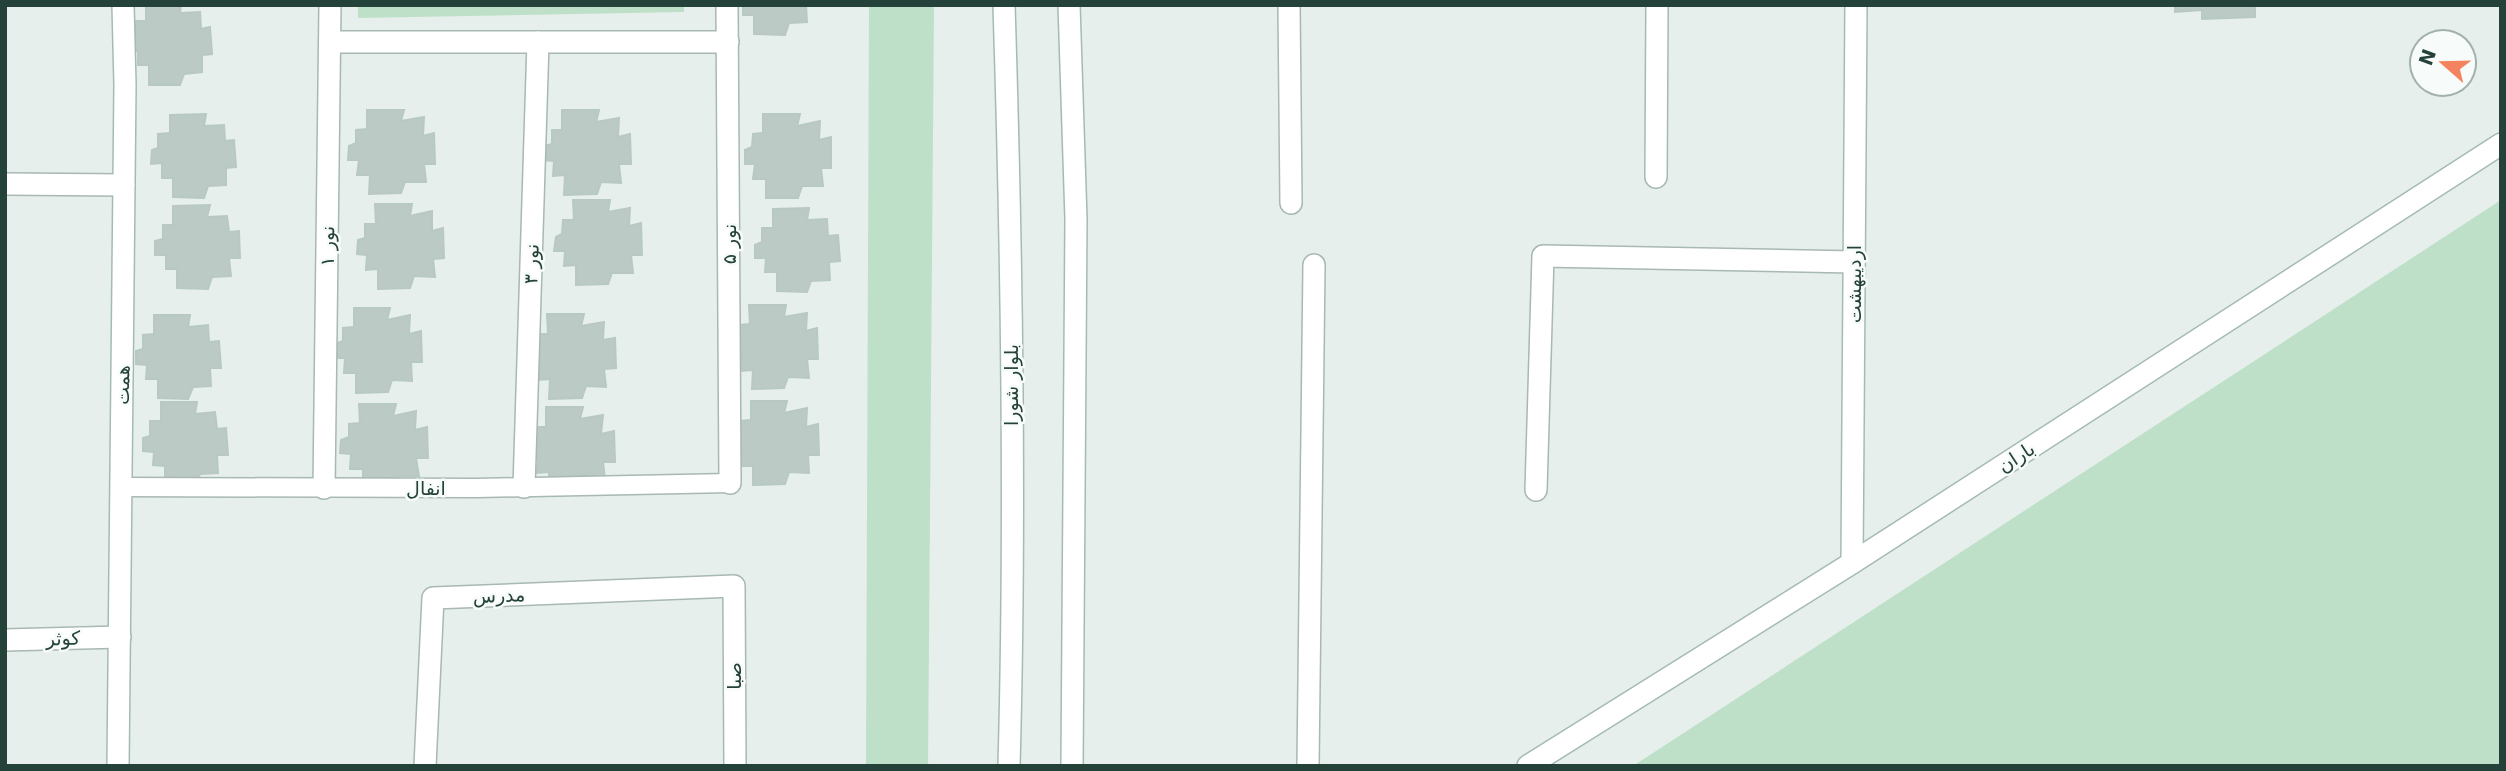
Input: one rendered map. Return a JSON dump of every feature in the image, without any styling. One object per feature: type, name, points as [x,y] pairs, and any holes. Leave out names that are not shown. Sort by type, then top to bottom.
[{"type":"street","name":"همت","points":[[118,766],[124,185],[123,5]]},
{"type":"street","name":"نور ۱","points":[[324,488],[330,5]]},
{"type":"street","name":"نور ۵","points":[[727,5],[730,482]]},
{"type":"street","name":"بلوار شورا","points":[[1004,5],[1011,232],[1009,766]]},
{"type":"street","points":[[1069,5],[1076,219],[1072,766]]},
{"type":"street","points":[[1289,5],[1291,203]]},
{"type":"street","points":[[1656,177],[1657,5]]},
{"type":"street","name":"اردیبهشت","points":[[1852,563],[1856,5]]},
{"type":"street","points":[[330,42],[728,42]]},
{"type":"street","name":"نور ۳","points":[[524,487],[538,42]]},
{"type":"street","name":"باران","points":[[1528,766],[1852,563],[2501,144]]},
{"type":"street","points":[[5,184],[124,185]]},
{"type":"street","points":[[1536,490],[1543,256],[1854,262]]},
{"type":"street","points":[[1308,766],[1314,265]]},
{"type":"street","name":"مدرس","points":[[425,766],[433,597],[734,586]]},
{"type":"street","name":"صبا","points":[[734,586],[735,766]]},
{"type":"street","name":"کوثر","points":[[5,640],[120,637]]},
{"type":"lane","name":"انفال","points":[[121,487],[524,487],[730,482]]},
{"type":"green space","points":[[358,5],[684,5],[684,12],[358,18]]},
{"type":"green space","points":[[869,5],[934,5],[928,766],[866,766]]},
{"type":"green space","points":[[2501,200],[2501,766],[1633,766]]},
{"type":"building","points":[[146,5],[181,5],[180,13],[200,12],[201,29],[210,27],[212,54],[202,55],[202,72],[184,74],[180,85],[149,85],[149,65],[138,65],[138,51],[127,51],[128,38],[134,35],[134,21],[146,21]]},
{"type":"building","points":[[743,5],[806,5],[807,22],[789,23],[785,35],[754,34],[754,15],[743,15]]},
{"type":"building","points":[[2175,5],[2255,5],[2255,17],[2202,19],[2202,10],[2175,12]]},
{"type":"building","points":[[367,110],[404,110],[401,121],[424,117],[423,136],[434,133],[435,164],[424,164],[426,182],[405,182],[401,193],[369,194],[370,175],[357,175],[359,160],[348,160],[349,146],[356,143],[356,130],[367,129]]},
{"type":"building","points":[[562,110],[599,110],[596,122],[619,118],[618,137],[630,134],[631,164],[619,164],[621,183],[601,182],[597,194],[564,195],[565,175],[553,176],[554,161],[543,160],[544,146],[552,144],[552,130],[562,130]]},
{"type":"building","points":[[206,114],[204,126],[224,125],[225,141],[234,140],[236,167],[226,168],[226,185],[208,186],[204,198],[173,197],[173,178],[162,178],[162,163],[151,164],[152,150],[158,148],[158,134],[170,133],[170,115]]},
{"type":"building","points":[[763,114],[800,114],[797,126],[820,121],[819,140],[831,137],[831,168],[821,168],[823,186],[802,186],[798,198],[766,198],[766,179],[753,179],[755,164],[745,164],[745,150],[752,147],[753,134],[763,133]]},
{"type":"building","points":[[573,200],[610,200],[608,212],[630,208],[629,226],[641,223],[642,255],[631,255],[633,273],[612,273],[608,284],[576,285],[576,265],[564,266],[565,251],[554,251],[556,237],[562,234],[563,220],[574,220]]},
{"type":"building","points":[[375,204],[412,204],[410,216],[432,211],[432,231],[443,228],[444,258],[433,259],[435,277],[414,276],[410,288],[378,289],[378,269],[366,270],[367,255],[357,254],[358,240],[365,238],[365,224],[376,224]]},
{"type":"building","points":[[210,205],[207,217],[227,216],[229,232],[239,231],[240,258],[229,258],[231,276],[212,277],[208,289],[177,288],[177,269],[166,269],[166,255],[155,255],[155,241],[163,239],[163,225],[173,225],[173,206]]},
{"type":"building","points":[[809,208],[807,220],[827,219],[828,236],[838,235],[840,261],[829,262],[830,280],[811,281],[807,292],[777,291],[777,272],[765,272],[766,258],[755,258],[755,245],[762,242],[762,228],[773,228],[773,209]]},
{"type":"building","points":[[749,305],[786,305],[784,317],[807,313],[806,331],[817,328],[818,359],[807,359],[809,378],[788,377],[784,388],[752,389],[753,370],[740,371],[742,355],[731,355],[739,339],[740,325],[750,324]]},
{"type":"building","points":[[354,308],[390,308],[387,320],[410,315],[409,334],[421,331],[422,362],[411,362],[412,381],[392,380],[388,392],[356,393],[356,373],[344,373],[345,358],[335,358],[335,344],[343,341],[343,328],[354,327]]},
{"type":"building","points":[[547,314],[584,314],[581,326],[604,322],[603,340],[615,338],[616,368],[604,369],[606,387],[586,386],[582,398],[549,399],[550,379],[538,380],[539,365],[528,364],[537,334],[548,334]]},
{"type":"building","points":[[154,315],[190,315],[188,327],[208,325],[209,342],[219,341],[221,368],[210,368],[211,386],[193,387],[188,399],[158,398],[158,379],[146,379],[147,365],[136,364],[136,351],[143,349],[143,335],[154,334]]},
{"type":"building","points":[[751,401],[787,401],[784,413],[807,408],[806,427],[818,424],[819,455],[808,455],[809,473],[789,472],[785,484],[753,485],[753,466],[741,466],[742,451],[732,451],[740,434],[740,421],[751,420]]},
{"type":"building","points":[[161,402],[197,402],[195,414],[215,412],[217,429],[226,428],[228,455],[217,455],[218,473],[200,474],[195,485],[165,485],[165,466],[153,465],[154,452],[143,451],[143,438],[150,436],[150,421],[161,421]]},
{"type":"building","points":[[359,404],[396,404],[393,416],[416,411],[415,430],[427,427],[428,458],[416,458],[419,476],[398,476],[396,483],[363,483],[363,469],[350,469],[351,454],[340,453],[341,440],[349,437],[349,424],[360,423]]},
{"type":"building","points":[[546,407],[583,407],[580,419],[603,415],[601,434],[614,431],[615,462],[603,462],[605,480],[585,475],[583,481],[549,483],[549,472],[537,473],[538,458],[527,458],[536,427],[546,427]]}]
